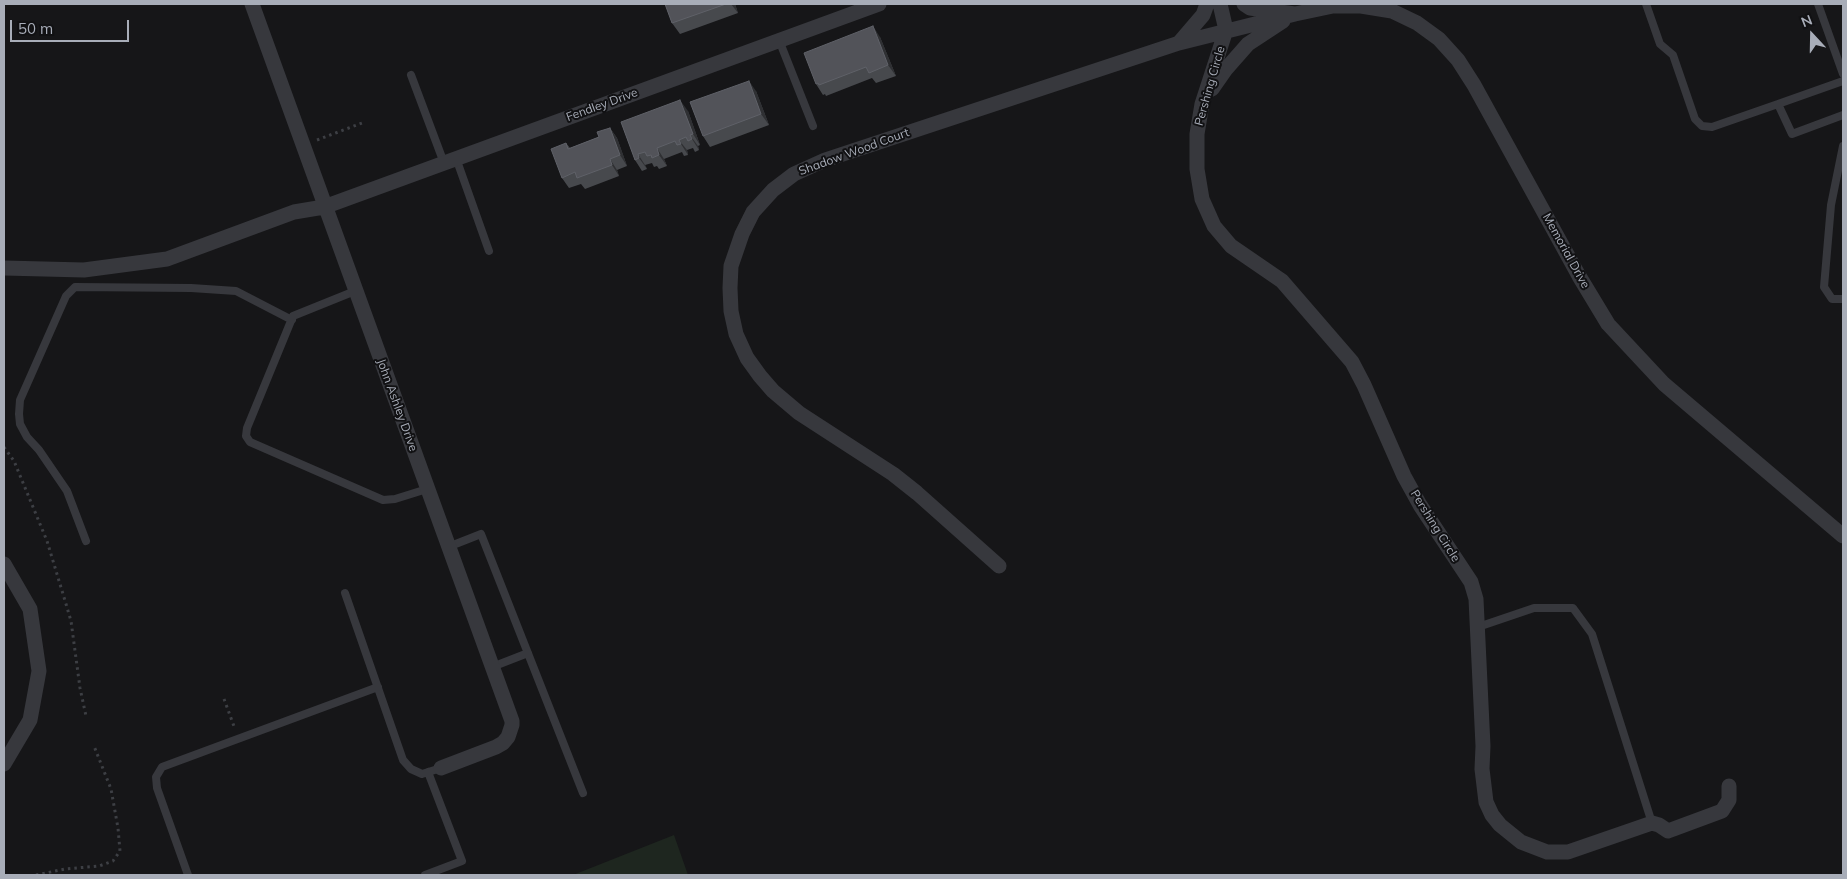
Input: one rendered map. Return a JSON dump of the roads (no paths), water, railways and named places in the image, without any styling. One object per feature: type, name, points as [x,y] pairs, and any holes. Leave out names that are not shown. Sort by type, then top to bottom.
[{"type":"street","name":"John Ashley Drive","points":[[252,4],[324,207],[512,721],[508,738],[496,747],[435,770]]},
{"type":"street","name":"Fendley Drive","points":[[4,268],[84,270],[167,259],[294,212],[324,207],[879,4]]},
{"type":"street","points":[[1180,42],[1203,15],[1207,4]]},
{"type":"street","name":"Pershing Circle","points":[[1220,4],[1226,30],[1202,104],[1196,134],[1197,169],[1202,199],[1214,226],[1230,246],[1282,281],[1352,362],[1404,476],[1420,505],[1471,582],[1476,599],[1478,627],[1483,746],[1482,768],[1486,802],[1500,825],[1521,842],[1546,852],[1568,852],[1652,823]]},
{"type":"street","name":"Memorial Drive","points":[[1244,4],[1250,8],[1294,14],[1333,6],[1361,6],[1392,11],[1417,22],[1439,38],[1458,60],[1474,85],[1579,276],[1608,324],[1664,384],[1843,536]]},
{"type":"street","name":"Pershing Circle","points":[[1226,30],[1294,14]]},
{"type":"street","name":"Memorial Drive","points":[[1202,104],[1219,77],[1248,44],[1294,14]]},
{"type":"street","name":"Shadow Wood Court","points":[[999,566],[917,493],[893,474],[799,413],[773,391],[760,376],[747,358],[736,334],[730,288],[734,254],[749,220],[764,199],[794,174],[808,167],[1180,42],[1226,30]]},
{"type":"street","points":[[4,564],[30,608],[39,671],[30,720],[4,764]]},
{"type":"street","points":[[1652,823],[1668,831],[1722,811],[1729,800],[1729,786]]},
{"type":"lane","points":[[1646,4],[1660,44],[1673,55],[1695,119],[1702,126],[1712,127],[1843,81]]},
{"type":"lane","points":[[1818,4],[1843,74]]},
{"type":"lane","points":[[779,40],[812,126]]},
{"type":"lane","points":[[411,75],[489,251]]},
{"type":"lane","points":[[1778,104],[1792,134],[1843,116]]},
{"type":"lane","points":[[1843,146],[1831,205],[1824,287],[1832,300],[1843,300]]},
{"type":"lane","points":[[86,541],[67,491],[39,450],[27,437],[20,424],[19,414],[20,400],[66,296],[75,288],[192,288],[236,291],[292,320]]},
{"type":"lane","points":[[355,291],[294,316],[247,428],[246,436],[250,442],[383,500],[395,499],[427,489]]},
{"type":"lane","points":[[448,548],[481,534],[582,793]]},
{"type":"lane","points":[[345,593],[404,760],[411,769],[422,774],[435,770],[462,861],[425,875]]},
{"type":"lane","points":[[1478,627],[1534,608],[1573,608],[1592,634],[1652,823]]},
{"type":"lane","points":[[492,667],[528,652]]},
{"type":"lane","points":[[188,875],[157,788],[156,777],[162,766],[378,687]]}]
